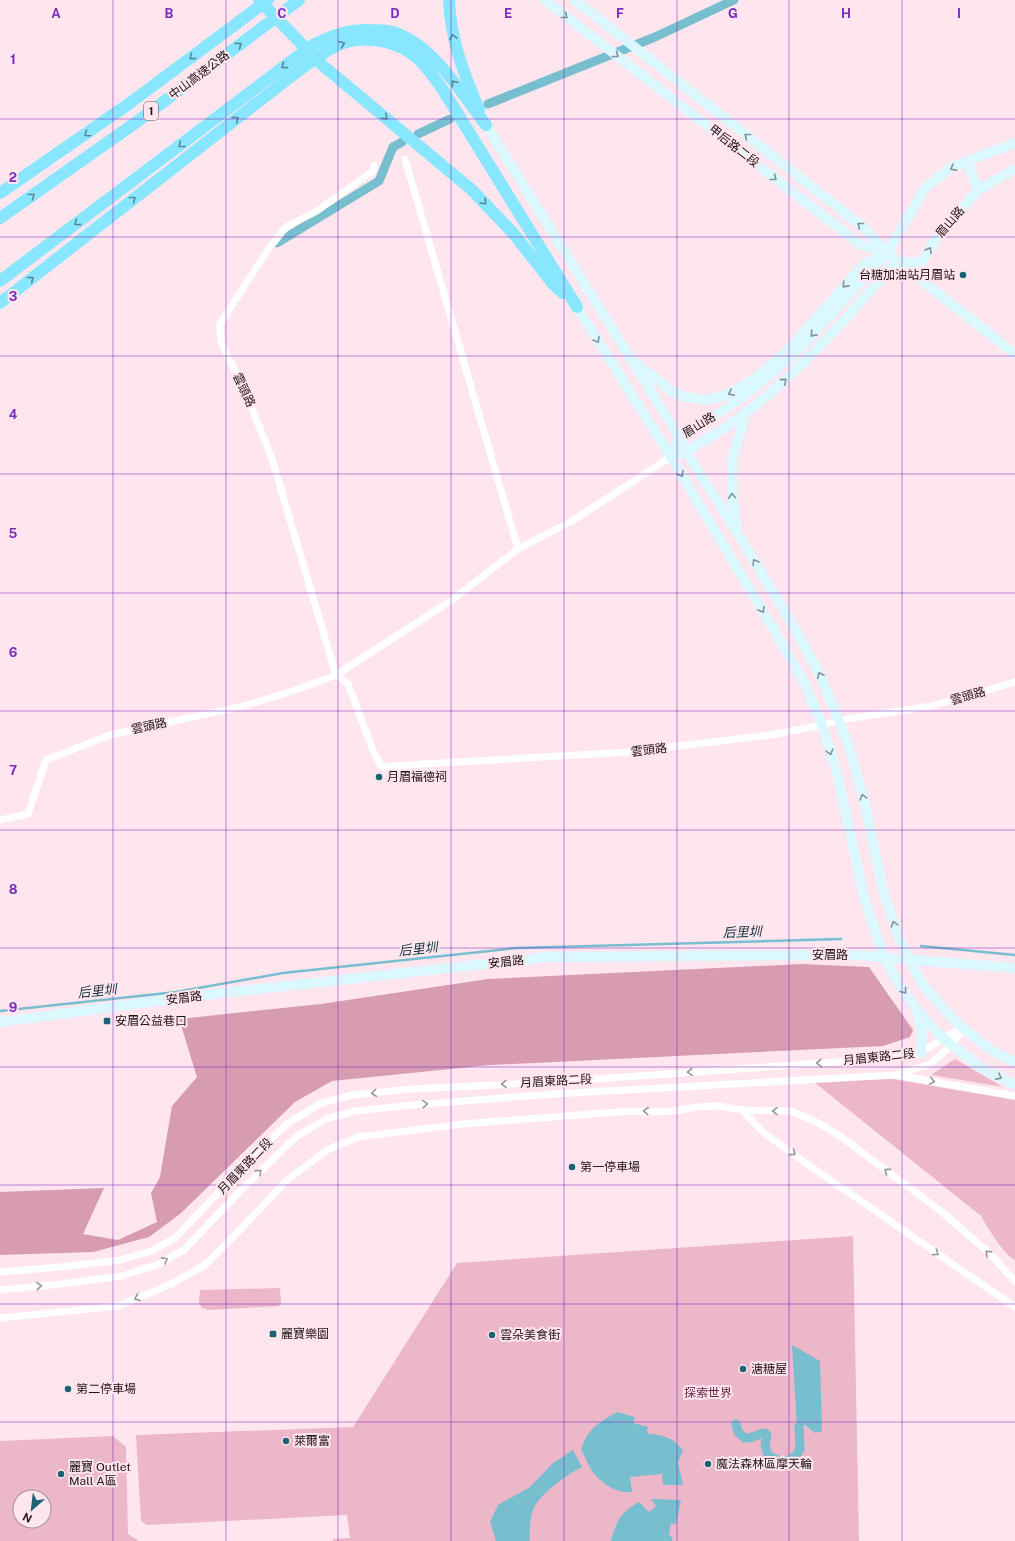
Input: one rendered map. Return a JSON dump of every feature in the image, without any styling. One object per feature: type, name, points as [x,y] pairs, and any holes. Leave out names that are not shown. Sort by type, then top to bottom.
[{"type":"highway","points":[[259,0],[308,52],[472,190],[513,232],[554,285],[577,307]]},
{"type":"highway","name":"中山高速公路","points":[[0,193],[130,103],[268,0]]},
{"type":"highway","name":"中山高速公路","points":[[0,218],[138,122],[299,0]]},
{"type":"highway","points":[[449,0],[450,21],[461,64],[486,126]]},
{"type":"highway","points":[[0,281],[294,59],[318,42],[342,33],[354,30],[380,30],[398,34],[417,44],[438,63],[486,126]]},
{"type":"highway","points":[[0,303],[298,71],[329,50],[343,43],[354,40],[370,39],[387,42],[401,48],[415,56],[427,68],[443,90],[577,307]]},
{"type":"street","name":"甲后路二段","points":[[545,0],[860,245],[886,253]]},
{"type":"street","name":"甲后路二段","points":[[575,0],[864,228],[886,253],[1015,354]]},
{"type":"street","points":[[486,126],[679,437],[686,452],[794,627],[820,675],[840,720],[848,743],[865,804],[883,890],[899,938],[921,982],[949,1015],[963,1028],[991,1050],[1015,1062]]},
{"type":"street","name":"眉山路","points":[[671,456],[679,437],[721,412],[748,393],[796,353],[886,253],[926,187],[952,167],[1015,143]]},
{"type":"street","points":[[405,159],[518,549]]},
{"type":"street","points":[[967,161],[978,190]]},
{"type":"street","name":"雲頭路","points":[[374,165],[373,171],[317,211],[286,227],[267,251],[220,324],[221,343],[244,388],[272,459],[336,675],[348,684],[374,753],[382,768],[423,764],[629,752],[771,735],[822,726],[840,720],[931,706],[1015,682]]},
{"type":"street","name":"眉山路","points":[[671,456],[686,452],[746,412],[789,377],[832,335],[897,261],[918,263],[924,259],[935,240],[978,190],[1015,169]]},
{"type":"street","points":[[631,359],[670,390],[684,397],[708,400],[729,394],[757,377],[784,353],[864,264],[886,253]]},
{"type":"street","points":[[577,307],[671,456],[804,682],[822,726],[837,772],[865,901],[884,958],[896,981],[917,1010],[943,1038],[980,1067],[1015,1085]]},
{"type":"street","points":[[738,535],[732,495],[732,460],[746,412]]},
{"type":"street","name":"雲頭路","points":[[0,820],[28,814],[46,760],[110,735],[243,706],[293,691],[336,675],[452,600],[518,549],[572,521],[671,456]]},
{"type":"street","name":"安眉路","points":[[0,1022],[165,1000],[549,957],[855,955],[1015,968]]},
{"type":"street","points":[[917,1010],[922,1033],[921,1052]]},
{"type":"street","name":"月眉東路二段","points":[[0,1272],[120,1260],[152,1251],[175,1238],[262,1147],[287,1124],[321,1103],[353,1095],[412,1089],[554,1082],[885,1058],[921,1052],[943,1038],[963,1028]]},
{"type":"street","name":"月眉東路二段","points":[[0,1290],[122,1276],[159,1264],[184,1250],[241,1190],[297,1136],[328,1118],[356,1111],[412,1105],[554,1094],[894,1075],[930,1064],[952,1045],[963,1028]]},
{"type":"street","points":[[894,1075],[1015,1096]]},
{"type":"street","points":[[0,1318],[118,1306],[155,1291],[205,1266],[238,1234],[287,1180],[329,1149],[358,1137],[463,1124],[630,1111],[675,1111],[696,1107],[719,1106],[742,1110],[791,1111],[818,1123],[840,1136],[942,1212],[988,1252],[1015,1281]]},
{"type":"street","points":[[742,1110],[764,1133],[1015,1307]]},
{"type":"green space","points":[[955,1059],[1003,1087],[931,1075]]},
{"type":"green space","points":[[892,1079],[1015,1100],[1015,1260],[1010,1257],[1001,1247],[981,1216],[814,1082]]},
{"type":"green space","name":"探索世界","points":[[853,1236],[859,1541],[333,1541],[333,1539],[350,1538],[347,1515],[147,1525],[141,1521],[136,1435],[353,1427],[457,1263]]},
{"type":"green space","points":[[280,1288],[281,1303],[279,1306],[209,1310],[202,1308],[199,1303],[200,1290]]},
{"type":"green space","points":[[113,1436],[126,1447],[128,1534],[139,1541],[0,1541],[0,1441]]},
{"type":"shaded area","points":[[802,964],[869,967],[913,1030],[910,1037],[883,1046],[490,1065],[332,1081],[295,1102],[180,1214],[149,1237],[93,1252],[0,1255],[0,1192],[104,1188],[83,1234],[118,1240],[157,1222],[151,1193],[160,1177],[172,1106],[197,1077],[179,1019],[321,1004],[488,979]]},
{"type":"water","points":[[792,1345],[820,1361],[822,1431],[815,1433],[805,1425],[797,1426]]},
{"type":"water","points":[[617,1412],[635,1417],[633,1423],[648,1427],[647,1431],[649,1434],[668,1438],[680,1446],[683,1450],[678,1463],[683,1485],[663,1485],[662,1474],[630,1477],[632,1492],[622,1492],[613,1489],[597,1477],[581,1450],[590,1431],[604,1419]]},
{"type":"water","points":[[573,1450],[582,1467],[554,1486],[536,1504],[530,1521],[530,1541],[496,1541],[490,1522],[498,1505],[530,1487],[553,1463]]},
{"type":"water","points":[[651,1499],[681,1500],[676,1524],[671,1523],[669,1536],[673,1537],[672,1541],[611,1541],[617,1522],[623,1514],[639,1502],[649,1512],[656,1506]]},
{"type":"waterway","points":[[488,104],[655,37],[734,0]]},
{"type":"waterway","points":[[418,134],[450,119]]},
{"type":"waterway","points":[[277,243],[379,181],[393,147],[402,142]]},
{"type":"waterway","name":"后里圳","points":[[0,1011],[176,992],[283,973],[516,948],[841,939]]},
{"type":"waterway","name":"后里圳","points":[[921,946],[1015,955]]},
{"type":"waterway","points":[[736,1424],[738,1432],[745,1438],[750,1438],[765,1433],[767,1435],[765,1445],[768,1455],[782,1461],[786,1461],[794,1457],[800,1449],[799,1426]]},
{"type":"place","name":"台糖加油站月眉站","points":[[963,275]]},
{"type":"place","name":"月眉福德祠","points":[[379,777]]},
{"type":"place","name":"安眉公益巷口","points":[[107,1021]]},
{"type":"place","name":"第一停車場","points":[[572,1167]]},
{"type":"place","name":"麗寶樂園","points":[[273,1334]]},
{"type":"place","name":"雲朵美食街","points":[[492,1335]]},
{"type":"place","name":"溏糖屋","points":[[743,1369]]},
{"type":"place","name":"第二停車場","points":[[68,1389]]},
{"type":"place","name":"萊爾富","points":[[286,1441]]},
{"type":"place","name":"魔法森林區摩天輪","points":[[708,1464]]},
{"type":"place","name":"麗寶 Outlet Mall A區","points":[[61,1474]]}]
